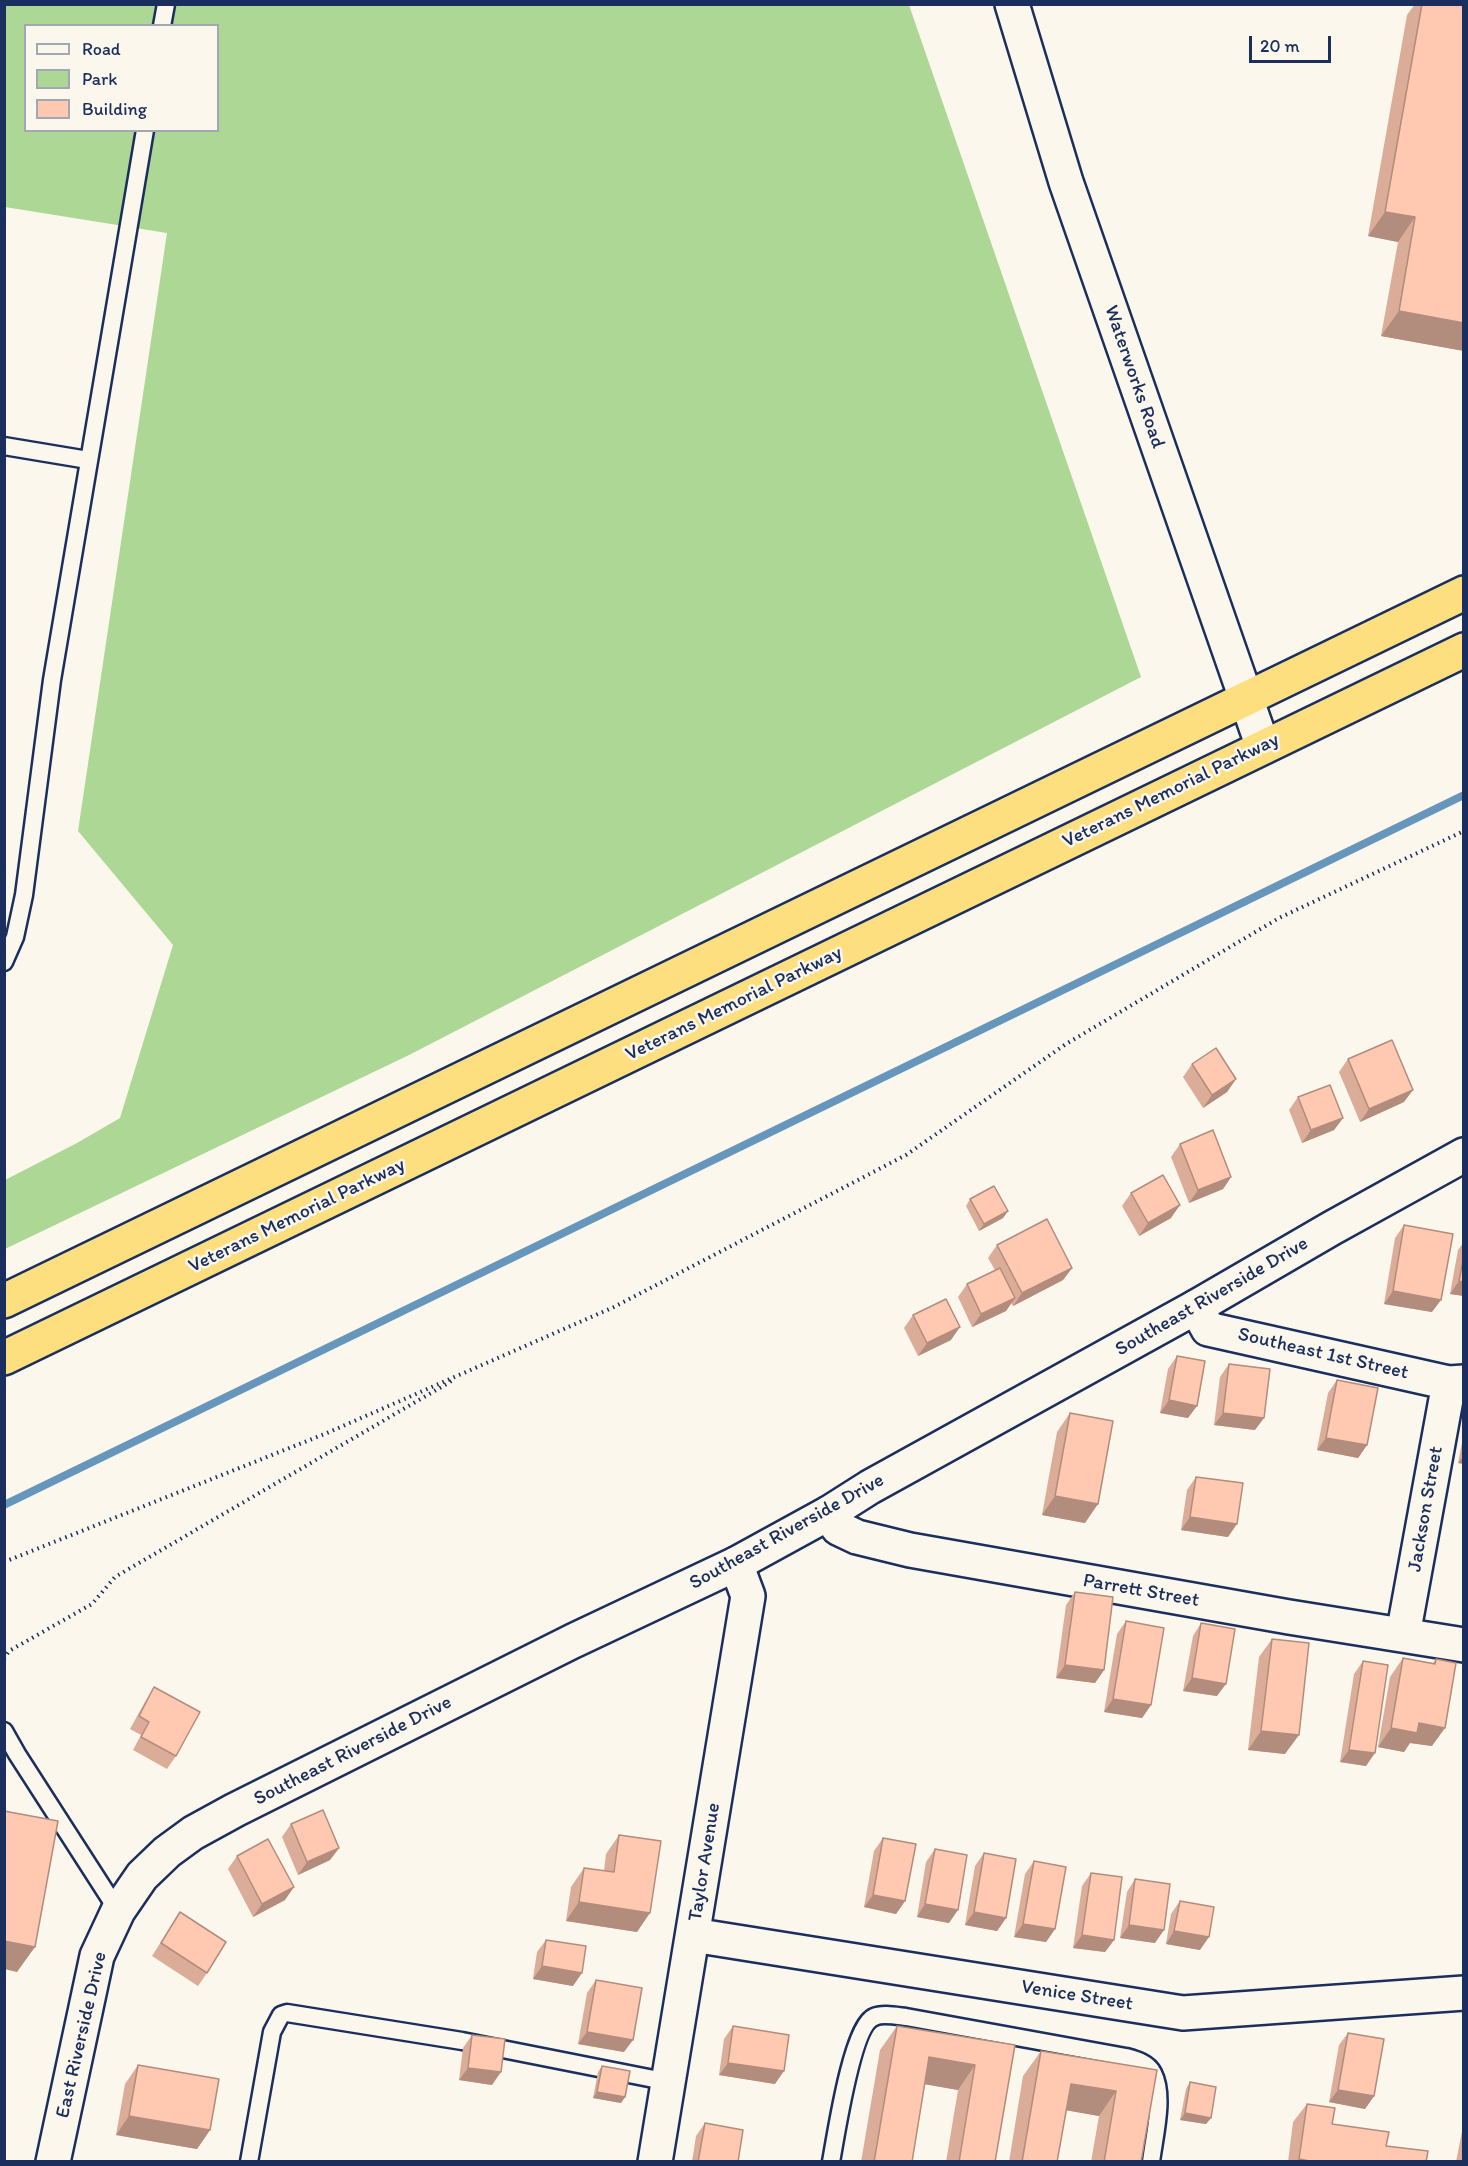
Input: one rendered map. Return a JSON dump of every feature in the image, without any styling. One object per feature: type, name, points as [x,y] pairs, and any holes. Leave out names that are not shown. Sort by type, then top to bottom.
[{"type":"highway","points":[[4,1301],[1464,593]]},
{"type":"highway","name":"Veterans Memorial Parkway","points":[[4,1358],[1464,650]]},
{"type":"street","name":"Waterworks Road","points":[[1012,4],[1066,182],[1263,747]]},
{"type":"street","name":"Southeast Riverside Drive","points":[[118,1911],[142,1876],[167,1852],[194,1833],[573,1641],[736,1564],[1464,1155]]},
{"type":"street","name":"Southeast 1st Street","points":[[1196,1307],[1208,1329],[1456,1382]]},
{"type":"street","name":"Jackson Street","points":[[1404,1635],[1456,1382]]},
{"type":"street","name":"Parrett Street","points":[[829,1513],[838,1528],[857,1537],[910,1550],[1277,1615],[1464,1645]]},
{"type":"street","name":"Taylor Avenue","points":[[655,2162],[748,1596],[736,1564]]},
{"type":"street","name":"East Riverside Drive","points":[[53,2162],[97,1956],[118,1911]]},
{"type":"street","name":"Venice Street","points":[[693,1935],[1183,2013],[1464,1993]]},
{"type":"lane","points":[[162,24],[166,4]]},
{"type":"lane","points":[[4,962],[15,937],[24,895],[52,680],[145,132]]},
{"type":"lane","points":[[4,446],[88,460]]},
{"type":"lane","points":[[4,1731],[118,1911]]},
{"type":"lane","points":[[249,2162],[272,2032],[281,2015],[287,2013],[462,2041],[669,2082]]},
{"type":"lane","points":[[831,2162],[851,2061],[864,2024],[875,2016],[906,2017],[1126,2057],[1142,2062],[1153,2072],[1158,2091],[1151,2162]]},
{"type":"path","points":[[4,1562],[327,1433],[614,1307],[906,1155],[1065,1044],[1279,918],[1464,831]]},
{"type":"path","points":[[4,1659],[9,1651],[92,1604],[115,1577],[471,1370]]},
{"type":"green space","points":[[5,5],[909,5],[1141,677],[409,1055],[5,1249],[5,1180],[120,1118],[173,945],[78,831],[167,233],[5,207]]},
{"type":"building","points":[[1422,4],[1464,4],[1464,323],[1399,311],[1415,217],[1385,212]]},
{"type":"building","points":[[1392,1040],[1413,1090],[1369,1109],[1348,1059]]},
{"type":"building","points":[[1216,1048],[1236,1079],[1212,1095],[1192,1064]]},
{"type":"building","points":[[1330,1085],[1343,1118],[1311,1130],[1298,1097]]},
{"type":"building","points":[[1213,1130],[1231,1177],[1198,1190],[1180,1144]]},
{"type":"building","points":[[1163,1175],[1180,1205],[1148,1223],[1131,1193]]},
{"type":"building","points":[[994,1186],[1008,1211],[984,1224],[970,1199]]},
{"type":"building","points":[[1047,1219],[1072,1268],[1022,1293],[997,1245]]},
{"type":"building","points":[[1404,1225],[1453,1234],[1441,1300],[1393,1291]]},
{"type":"building","points":[[1464,1256],[1464,1282],[1459,1281]]},
{"type":"building","points":[[1000,1268],[1015,1298],[981,1314],[967,1284]]},
{"type":"building","points":[[946,1299],[960,1327],[927,1343],[913,1315]]},
{"type":"building","points":[[1177,1356],[1205,1361],[1197,1406],[1169,1400]]},
{"type":"building","points":[[1229,1364],[1270,1369],[1264,1418],[1223,1413]]},
{"type":"building","points":[[1337,1380],[1378,1388],[1367,1445],[1326,1438]]},
{"type":"building","points":[[1070,1413],[1113,1421],[1098,1504],[1055,1496]]},
{"type":"building","points":[[1196,1477],[1243,1483],[1237,1524],[1190,1517]]},
{"type":"building","points":[[1075,1592],[1113,1597],[1104,1670],[1065,1665]]},
{"type":"building","points":[[1126,1621],[1164,1628],[1151,1705],[1113,1699]]},
{"type":"building","points":[[1201,1623],[1235,1629],[1226,1684],[1192,1678]]},
{"type":"building","points":[[1272,1639],[1309,1643],[1299,1735],[1261,1731]]},
{"type":"building","points":[[1403,1658],[1435,1664],[1436,1659],[1456,1663],[1445,1728],[1419,1723],[1417,1733],[1391,1728]]},
{"type":"building","points":[[1363,1661],[1388,1665],[1375,1753],[1349,1750]]},
{"type":"building","points":[[154,1687],[200,1712],[176,1756],[141,1737],[149,1722],[139,1716]]},
{"type":"building","points":[[323,1810],[339,1848],[307,1862],[291,1824]]},
{"type":"building","points":[[4,1811],[58,1821],[35,1947],[4,1941]]},
{"type":"building","points":[[619,1835],[661,1841],[650,1913],[579,1902],[584,1868],[614,1872]]},
{"type":"building","points":[[883,1838],[916,1844],[905,1901],[873,1895]]},
{"type":"building","points":[[268,1839],[294,1887],[262,1904],[237,1856]]},
{"type":"building","points":[[935,1849],[967,1855],[958,1910],[925,1904]]},
{"type":"building","points":[[984,1853],[1016,1859],[1006,1918],[974,1912]]},
{"type":"building","points":[[1034,1861],[1066,1867],[1055,1929],[1023,1924]]},
{"type":"building","points":[[1091,1873],[1122,1877],[1114,1940],[1082,1935]]},
{"type":"building","points":[[1135,1879],[1170,1884],[1164,1930],[1129,1925]]},
{"type":"building","points":[[1180,1901],[1214,1907],[1209,1937],[1174,1931]]},
{"type":"building","points":[[180,1912],[226,1942],[207,1973],[161,1943]]},
{"type":"building","points":[[546,1940],[586,1946],[582,1973],[542,1966]]},
{"type":"building","points":[[596,1980],[642,1988],[633,2040],[587,2032]]},
{"type":"building","points":[[733,2026],[789,2035],[784,2071],[728,2063]]},
{"type":"building","points":[[897,2026],[1015,2045],[995,2162],[959,2162],[975,2065],[929,2057],[912,2162],[874,2162]]},
{"type":"building","points":[[1348,2033],[1384,2039],[1374,2096],[1338,2090]]},
{"type":"building","points":[[472,2035],[505,2039],[501,2072],[468,2068]]},
{"type":"building","points":[[1041,2051],[1157,2070],[1141,2162],[1104,2162],[1116,2091],[1071,2084],[1057,2162],[1022,2162]]},
{"type":"building","points":[[138,2065],[219,2079],[210,2130],[129,2116]]},
{"type":"building","points":[[602,2066],[630,2071],[625,2097],[597,2092]]},
{"type":"building","points":[[1190,2082],[1216,2087],[1211,2118],[1185,2113]]},
{"type":"building","points":[[1307,2104],[1335,2108],[1332,2124],[1389,2132],[1386,2146],[1428,2151],[1426,2162],[1315,2162],[1299,2159]]},
{"type":"building","points":[[705,2123],[743,2130],[738,2162],[698,2162]]},
{"type":"waterway","points":[[4,1505],[1464,795]]}]
